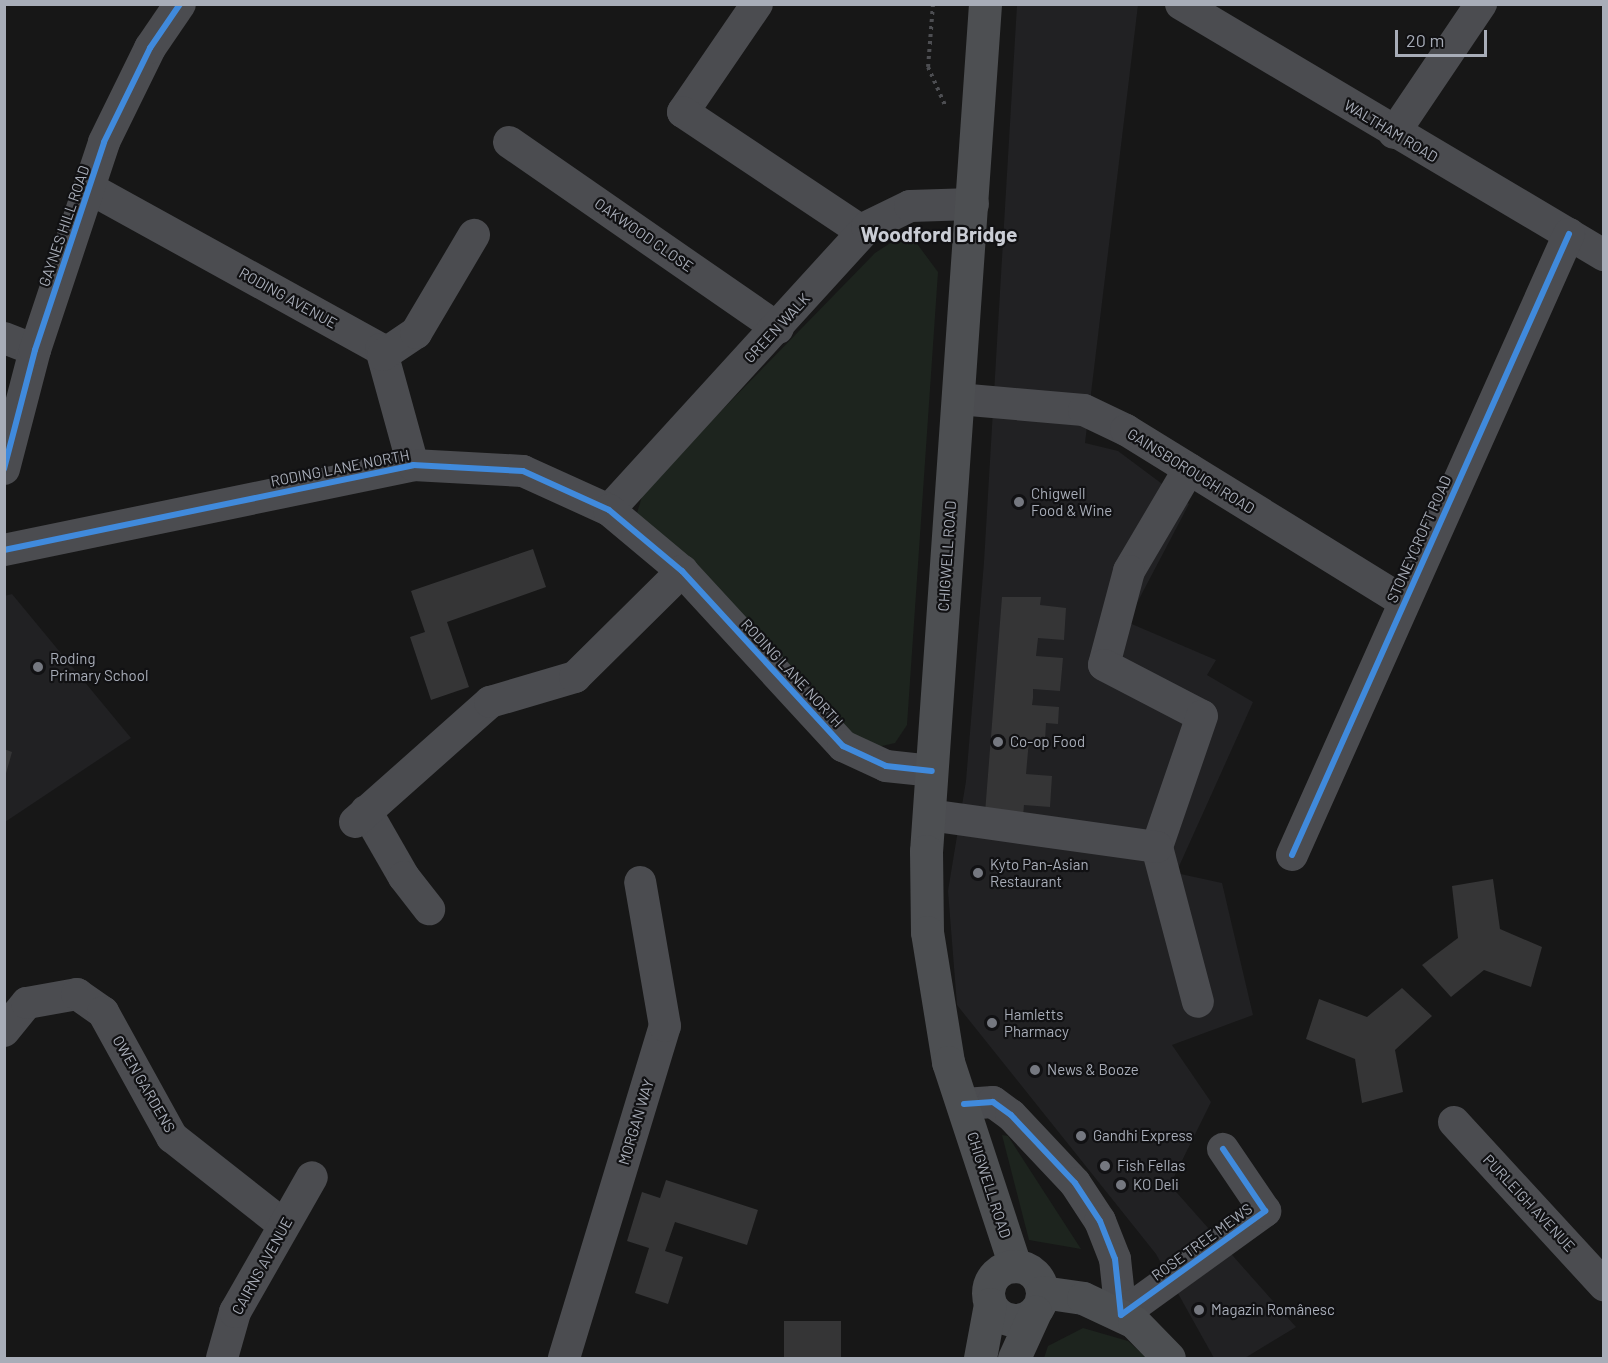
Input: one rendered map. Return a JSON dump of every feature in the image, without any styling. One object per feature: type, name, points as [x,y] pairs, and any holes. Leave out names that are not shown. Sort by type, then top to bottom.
[{"type":"main road","name":"CHIGWELL ROAD","points":[[985,4],[973,204],[929,815],[927,932],[948,1062],[964,1104],[1015,1266]]},
{"type":"main road","points":[[980,1359],[990,1304],[992,1278],[1015,1266],[1037,1277],[1038,1302],[1014,1359]]},
{"type":"main road","points":[[990,1304],[1010,1320],[1038,1302],[1083,1298],[1121,1315],[1169,1359]]},
{"type":"street","name":"GAYNES HILL ROAD","points":[[4,468],[35,350],[88,188],[150,48],[180,4]]},
{"type":"street","points":[[757,4],[682,112],[863,232]]},
{"type":"street","name":"WALTHAM ROAD","points":[[1181,4],[1394,133],[1604,255]]},
{"type":"street","points":[[1394,133],[1481,4]]},
{"type":"street","name":"OAKWOOD CLOSE","points":[[509,142],[778,328]]},
{"type":"street","name":"RODING AVENUE","points":[[88,188],[381,349],[383,355]]},
{"type":"street","name":"GREEN WALK","points":[[609,510],[778,328],[863,232],[910,206],[973,204]]},
{"type":"street","name":"STONEYCROFT ROAD","points":[[1292,855],[1569,234]]},
{"type":"street","points":[[413,465],[383,355],[416,333],[427,319],[474,235]]},
{"type":"street","points":[[4,338],[35,350]]},
{"type":"street","name":"GAINSBOROUGH ROAD","points":[[958,399],[1084,411],[1189,469],[1404,602]]},
{"type":"street","name":"RODING LANE NORTH","points":[[4,550],[413,465],[523,471],[609,510],[682,571],[843,746],[886,766],[932,771]]},
{"type":"street","points":[[1189,469],[1129,570],[1104,665],[1202,716],[1157,847],[1198,1002]]},
{"type":"street","points":[[429,909],[361,817],[490,702],[575,677],[682,571]]},
{"type":"street","points":[[929,815],[1157,847]]},
{"type":"street","name":"MORGAN WAY","points":[[564,1359],[665,1026],[640,882]]},
{"type":"street","name":"OWEN GARDENS","points":[[4,1031],[27,1003],[77,994],[103,1012],[172,1137],[284,1225]]},
{"type":"street","points":[[964,1104],[993,1102],[1002,1108],[1075,1183],[1100,1221],[1115,1258],[1121,1315]]},
{"type":"street","name":"PURLEIGH AVENUE","points":[[1454,1122],[1604,1285]]},
{"type":"street","name":"ROSE TREE MEWS","points":[[1121,1315],[1265,1211],[1223,1149]]},
{"type":"street","name":"CAIRNS AVENUE","points":[[222,1359],[235,1312],[312,1177]]},
{"type":"path","points":[[933,4],[928,67],[947,108]]},
{"type":"shaded area","points":[[1017,5],[1138,5],[1085,443],[1118,451],[1189,504],[1127,622],[1216,660],[1207,675],[1253,702],[1176,873],[1222,883],[1253,1015],[1172,1045],[1211,1102],[1170,1185],[1296,1327],[1245,1358],[1214,1358],[1156,1254],[957,1005],[948,891],[966,781],[984,562]]},
{"type":"shaded area","points":[[915,241],[938,272],[907,725],[895,743],[873,748],[863,746],[637,513],[644,490],[875,253],[892,242]]},
{"type":"shaded area","name":"Roding Primary School","points":[[12,594],[131,738],[5,822],[4,596]]},
{"type":"shaded area","points":[[1002,1135],[1008,1136],[1081,1249],[1029,1240]]},
{"type":"shaded area","points":[[1083,1328],[1128,1341],[1147,1358],[1044,1358],[1048,1346]]},
{"type":"building","points":[[533,549],[546,587],[447,622],[469,687],[431,700],[410,637],[425,632],[411,591]]},
{"type":"building","points":[[1002,597],[1041,597],[1040,605],[1066,608],[1064,640],[1038,638],[1036,656],[1063,658],[1060,691],[1033,689],[1032,705],[1059,707],[1058,724],[1046,723],[1045,741],[1029,740],[1026,774],[1052,776],[1050,807],[1024,805],[1023,816],[985,813]]},
{"type":"building","points":[[4,749],[12,752],[5,777],[4,777]]},
{"type":"building","points":[[1493,879],[1500,929],[1542,947],[1531,987],[1484,970],[1451,997],[1422,965],[1458,938],[1452,886]]},
{"type":"building","points":[[1402,988],[1432,1016],[1395,1050],[1403,1092],[1362,1103],[1355,1059],[1306,1039],[1319,999],[1367,1017]]},
{"type":"building","points":[[666,1180],[758,1210],[747,1245],[675,1222],[665,1251],[683,1257],[668,1304],[635,1293],[649,1248],[627,1241],[642,1192],[660,1198]]},
{"type":"building","points":[[784,1321],[841,1321],[841,1358],[784,1358]]},
{"type":"cycle path","points":[[4,469],[35,350],[104,142],[150,48],[180,4]]},
{"type":"cycle path","points":[[1292,855],[1569,234]]},
{"type":"cycle path","points":[[4,550],[413,465],[523,471],[609,510],[682,571],[843,746],[886,766],[932,771]]},
{"type":"cycle path","points":[[964,1104],[993,1102],[1011,1115],[1075,1183],[1100,1221],[1115,1259],[1121,1315],[1265,1211],[1223,1149]]},
{"type":"place","name":"Chigwell Food & Wine","points":[[1019,502]]},
{"type":"place","name":"Roding Primary School","points":[[38,667]]},
{"type":"place","name":"Co-op Food","points":[[998,742]]},
{"type":"place","name":"Kyto Pan-Asian Restaurant","points":[[978,873]]},
{"type":"place","name":"Hamletts Pharmacy","points":[[992,1023]]},
{"type":"place","name":"News & Booze","points":[[1035,1070]]},
{"type":"place","name":"Gandhi Express","points":[[1081,1136]]},
{"type":"place","name":"Fish Fellas","points":[[1105,1166]]},
{"type":"place","name":"KO Deli","points":[[1121,1185]]},
{"type":"place","name":"Magazin Românesc","points":[[1199,1310]]},
{"type":"district","name":"Woodford Bridge","points":[[939,234]]}]
